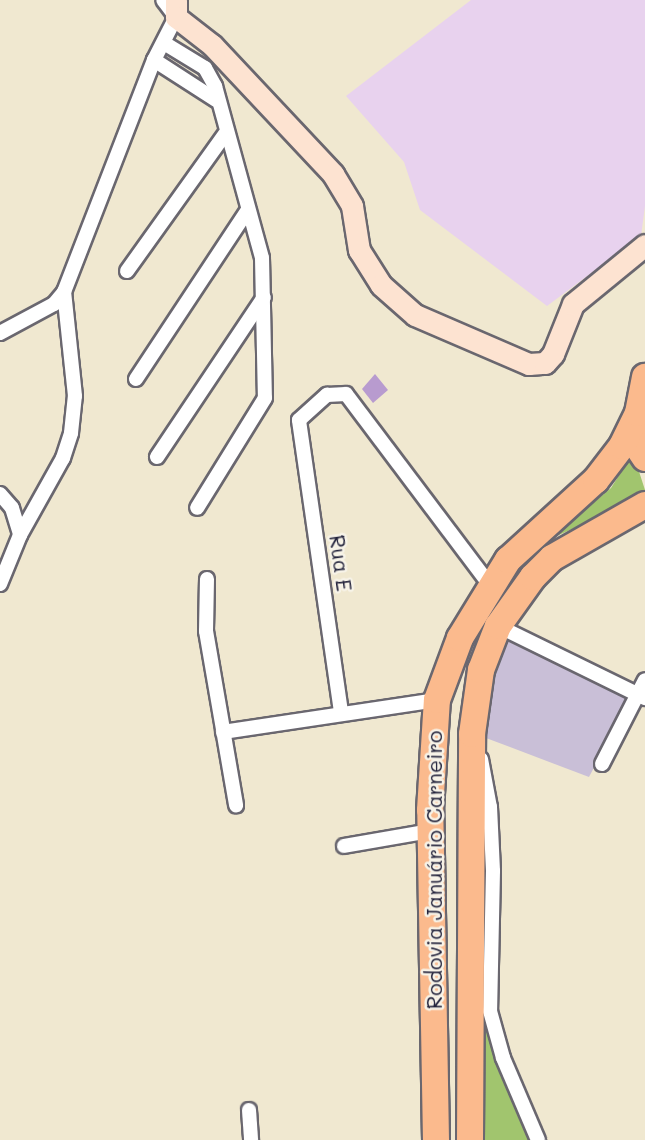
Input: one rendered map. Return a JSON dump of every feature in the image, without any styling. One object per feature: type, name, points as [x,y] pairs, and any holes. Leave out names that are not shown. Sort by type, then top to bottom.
[{"type":"highway","name":"Rodovia Januário Carneiro","points":[[436,1140],[430,756],[437,700],[460,638],[490,585],[526,542],[596,480],[622,446],[638,413],[645,377]]},
{"type":"highway","points":[[638,413],[635,443],[645,458]]},
{"type":"highway","name":"Rodovia Januário Carneiro","points":[[470,1140],[471,734],[481,670],[498,626],[512,603],[552,558],[645,505]]},
{"type":"street","points":[[0,333],[54,303],[64,292],[154,60],[164,43],[172,6]]},
{"type":"street","points":[[172,6],[333,174],[352,206],[359,250],[380,285],[415,316],[529,364],[545,363],[553,354],[573,304],[645,245]]},
{"type":"street","points":[[164,43],[205,68],[215,86],[225,134],[262,258],[265,398],[197,508]]},
{"type":"street","points":[[154,60],[216,100]]},
{"type":"street","points":[[127,271],[225,134]]},
{"type":"street","points":[[136,379],[248,210]]},
{"type":"street","points":[[0,584],[20,535],[63,458],[71,433],[75,396],[64,292]]},
{"type":"street","points":[[157,457],[264,297]]},
{"type":"street","name":"Rua E","points":[[341,712],[299,420],[327,395],[346,394],[490,585]]},
{"type":"street","points":[[0,494],[12,508],[20,535]]},
{"type":"street","points":[[207,579],[206,631],[236,805]]},
{"type":"street","points":[[498,626],[642,696]]},
{"type":"street","points":[[602,764],[642,696],[645,680]]},
{"type":"street","points":[[223,732],[341,712],[437,700]]},
{"type":"street","points":[[471,734],[483,769],[492,829],[490,1011],[503,1058],[538,1140]]},
{"type":"street","points":[[344,846],[430,831]]},
{"type":"street","points":[[249,1110],[251,1140]]},
{"type":"shaded area","points":[[471,0],[645,0],[645,206],[641,236],[547,306],[420,210],[404,162],[346,96]]},
{"type":"shaded area","points":[[504,639],[630,699],[589,777],[478,735],[487,677]]},
{"type":"green space","points":[[633,453],[645,490],[612,511],[550,539],[611,488]]},
{"type":"green space","points":[[474,767],[487,843],[487,942],[508,1086],[530,1140],[473,1140]]},
{"type":"building","points":[[375,374],[388,390],[373,403],[362,389]]}]
